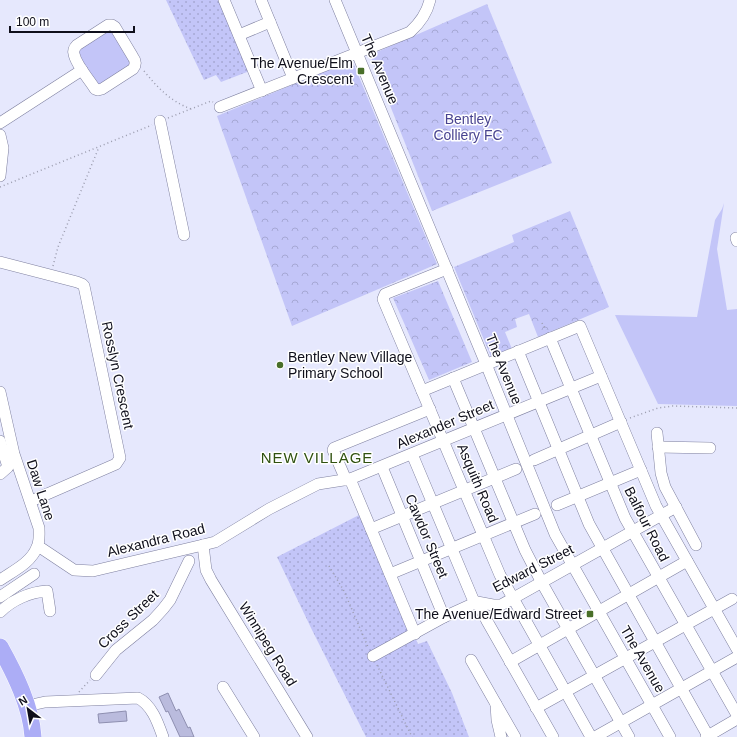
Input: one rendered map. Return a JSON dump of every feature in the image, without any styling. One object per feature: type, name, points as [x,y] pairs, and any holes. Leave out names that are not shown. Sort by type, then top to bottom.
[{"type":"highway","points":[[0,647],[5,668],[27,706],[33,737]]},
{"type":"street","points":[[224,0],[262,91]]},
{"type":"street","points":[[261,0],[293,78]]},
{"type":"street","name":"The Avenue","points":[[335,0],[507,414],[555,534],[670,737]]},
{"type":"street","points":[[222,106],[410,32],[422,19],[430,0]]},
{"type":"street","points":[[239,35],[270,22]]},
{"type":"street","points":[[112,25],[115,27],[135,61],[135,66],[133,69],[102,89],[98,90],[95,89],[82,70],[74,55],[74,48],[108,26],[112,25]]},
{"type":"street","points":[[0,122],[82,70]]},
{"type":"street","points":[[160,122],[184,235]]},
{"type":"street","points":[[0,135],[3,148],[0,176]]},
{"type":"street","name":"Rosslyn Crescent","points":[[0,262],[77,282],[84,286],[120,458],[116,464],[31,501]]},
{"type":"street","name":"Asquith Road","points":[[447,269],[385,294],[383,299],[500,575],[592,737]]},
{"type":"street","points":[[422,391],[580,326],[651,496],[737,648]]},
{"type":"street","name":"Balfour Road","points":[[550,338],[625,518],[737,715]]},
{"type":"street","points":[[518,351],[589,524],[682,688],[707,736],[737,719]]},
{"type":"street","name":"Alexander Street","points":[[347,480],[382,467],[601,376]]},
{"type":"street","points":[[453,378],[525,550],[629,737]]},
{"type":"street","name":"Daw Lane","points":[[0,392],[4,432],[14,454],[31,501],[39,528],[38,546]]},
{"type":"street","points":[[415,634],[371,529],[333,450],[334,448],[430,409]]},
{"type":"street","points":[[534,460],[621,422]]},
{"type":"street","points":[[657,433],[661,473],[665,487],[696,545]]},
{"type":"street","points":[[0,441],[4,471],[24,483]]},
{"type":"street","points":[[658,447],[710,448]]},
{"type":"street","points":[[412,454],[451,548],[476,603],[553,737]]},
{"type":"street","name":"Cawdor Street","points":[[382,467],[444,617]]},
{"type":"street","points":[[371,529],[516,469]]},
{"type":"street","points":[[557,504],[641,470]]},
{"type":"street","name":"Alexandra Road","points":[[38,546],[74,570],[93,571],[203,546],[214,542],[269,509],[318,484],[347,480]]},
{"type":"street","name":"Edward Street","points":[[373,656],[444,617],[476,603],[502,605],[676,507]]},
{"type":"street","points":[[390,574],[535,514]]},
{"type":"street","points":[[0,580],[28,561],[38,546]]},
{"type":"street","name":"Winnipeg Road","points":[[203,546],[206,565],[211,580],[308,737]]},
{"type":"street","points":[[183,551],[189,561],[200,566],[206,565]]},
{"type":"street","points":[[510,662],[687,560]]},
{"type":"street","name":"Cross Street","points":[[96,675],[116,650],[152,620],[166,605],[189,561]]},
{"type":"street","points":[[0,597],[34,574]]},
{"type":"street","points":[[1,610],[23,596],[47,591],[50,611]]},
{"type":"street","points":[[536,708],[732,599]]},
{"type":"street","points":[[596,737],[737,657]]},
{"type":"street","points":[[471,660],[515,737]]},
{"type":"street","points":[[223,687],[254,737]]},
{"type":"street","points":[[27,706],[45,702],[138,698],[144,701],[152,713],[163,737]]},
{"type":"street","points":[[496,704],[497,720],[501,737]]},
{"type":"path","points":[[135,66],[139,66],[160,90],[179,104],[191,109]]},
{"type":"path","points":[[0,188],[211,101],[222,106]]},
{"type":"path","points":[[50,275],[58,247],[99,147]]},
{"type":"path","points":[[621,422],[658,408],[673,406],[737,408]]},
{"type":"path","points":[[76,701],[79,690],[96,675]]},
{"type":"green space","points":[[166,0],[221,0],[247,65],[247,72],[221,82],[216,75],[204,80]]},
{"type":"green space","name":"Bentley Colliery FC","points":[[487,4],[552,163],[432,211],[370,55]]},
{"type":"green space","points":[[106,30],[112,31],[131,64],[99,85],[77,56],[78,50]]},
{"type":"green space","points":[[352,60],[437,264],[292,326],[217,116]]},
{"type":"green space","points":[[724,203],[717,249],[727,310],[737,309],[737,406],[658,404],[615,315],[697,317],[715,220]]},
{"type":"green space","points":[[570,211],[609,307],[538,337],[529,314],[515,319],[517,327],[505,332],[512,349],[491,357],[454,267],[514,242],[512,235]]},
{"type":"green space","points":[[438,281],[472,362],[429,380],[393,298]]},
{"type":"green space","points":[[361,514],[418,644],[427,641],[452,693],[469,737],[366,737],[312,630],[277,557]]},
{"type":"building","points":[[168,693],[176,711],[179,709],[194,737],[180,737],[168,711],[166,712],[159,697]]},
{"type":"building","points":[[126,711],[127,721],[99,723],[98,714]]},
{"type":"place","name":"The Avenue/Elm Crescent","points":[[361,71]]},
{"type":"place","name":"Bentley New Village Primary School","points":[[280,365]]},
{"type":"place","name":"The Avenue/Edward Street","points":[[590,614]]},
{"type":"district","name":"NEW VILLAGE","points":[[317,457]]}]
